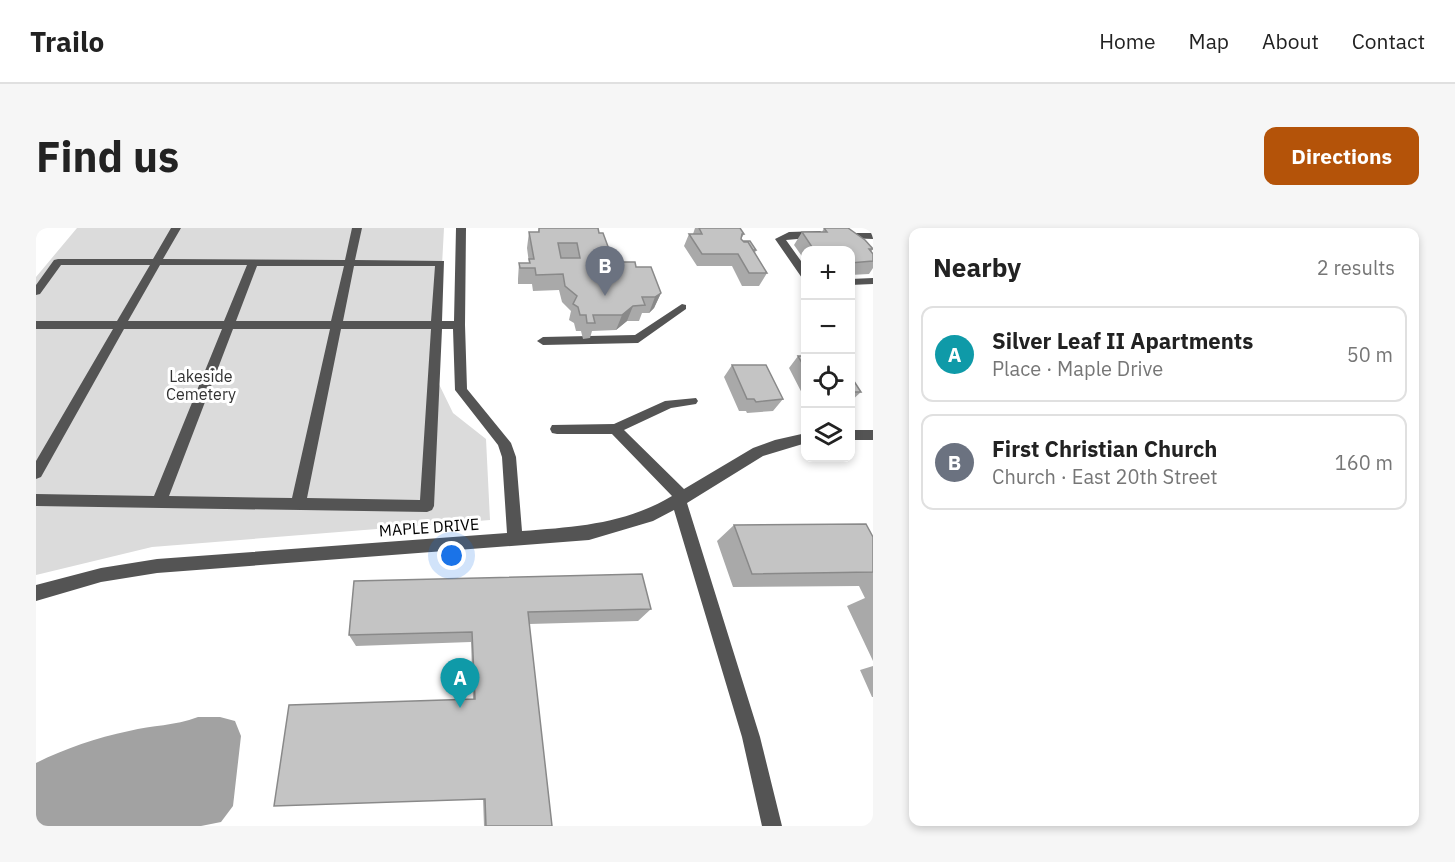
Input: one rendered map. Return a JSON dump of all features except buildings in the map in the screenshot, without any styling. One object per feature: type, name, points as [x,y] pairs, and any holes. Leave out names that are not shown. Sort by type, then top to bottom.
[{"type":"street","points":[[36,473],[176,228]]},
{"type":"street","points":[[298,504],[357,228]]},
{"type":"street","points":[[461,228],[459,325],[461,390],[496,431],[509,457],[515,538]]},
{"type":"street","points":[[801,269],[780,239],[782,237],[789,235],[873,236]]},
{"type":"street","points":[[36,291],[58,262],[440,263],[427,506],[36,500]]},
{"type":"street","points":[[159,502],[253,263]]},
{"type":"street","points":[[855,282],[873,281]]},
{"type":"street","points":[[543,341],[638,339],[682,307]]},
{"type":"street","points":[[36,325],[459,325]]},
{"type":"street","points":[[557,429],[615,429],[669,404],[692,401]]},
{"type":"street","points":[[615,429],[681,499],[754,747],[772,826]]},
{"type":"street","points":[[855,435],[873,435]]},
{"type":"street","name":"MAPLE DRIVE","points":[[36,593],[101,575],[157,566],[589,533],[653,515],[759,452],[775,445],[801,439]]},
{"type":"green space","name":"Lakeside Cemetery","points":[[77,228],[444,228],[436,378],[453,413],[486,439],[490,520],[152,547],[36,575],[36,277]]},
{"type":"shaded area","points":[[198,717],[220,717],[235,721],[241,736],[233,806],[221,822],[201,826],[36,826],[36,763],[70,748],[105,737]]},
{"type":"place","name":"First Christian Church","points":[[605,296]]},
{"type":"place","name":"Silver Leaf II Apartments","points":[[460,708]]}]
